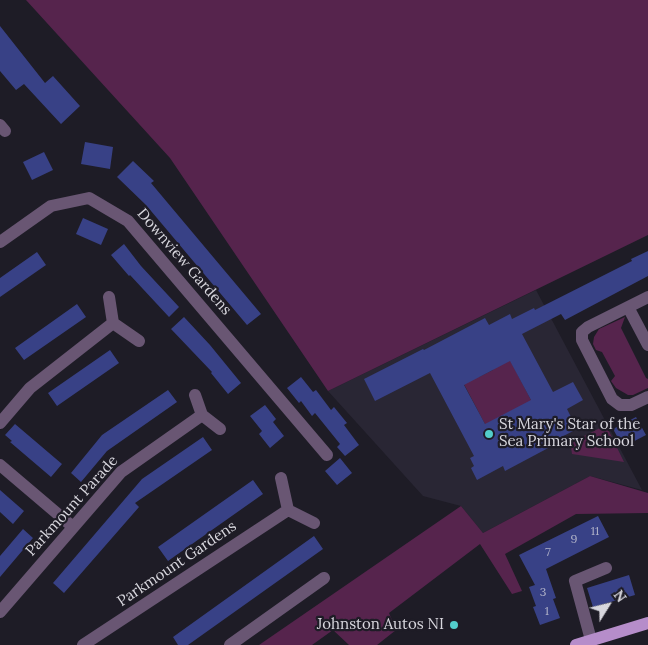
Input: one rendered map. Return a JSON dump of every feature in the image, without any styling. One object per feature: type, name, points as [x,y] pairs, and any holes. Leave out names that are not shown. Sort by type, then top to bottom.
[{"type":"main road","points":[[576,645],[648,623]]},
{"type":"street","name":"Downview Gardens","points":[[0,242],[51,206],[89,198],[128,221],[327,455]]},
{"type":"street","points":[[109,297],[113,323],[139,341]]},
{"type":"street","points":[[648,297],[588,327],[582,332],[582,340],[612,399],[620,405],[631,405],[648,397]]},
{"type":"street","points":[[628,307],[648,345]]},
{"type":"street","points":[[0,423],[30,388],[113,323]]},
{"type":"street","points":[[195,395],[202,414],[220,429]]},
{"type":"street","name":"Parkmount Parade","points":[[0,612],[121,472],[202,414]]},
{"type":"street","points":[[0,465],[73,527]]},
{"type":"street","points":[[281,478],[288,510],[314,523]]},
{"type":"street","name":"Parkmount Gardens","points":[[83,645],[288,510]]},
{"type":"street","points":[[591,640],[575,581],[606,568]]},
{"type":"street","points":[[230,645],[324,578]]},
{"type":"shaded area","points":[[26,0],[648,0],[648,235],[328,391],[170,158]]},
{"type":"shaded area","name":"St Mary's Star of the Sea Primary School","points":[[536,290],[642,490],[590,476],[483,533],[461,506],[423,496],[328,391]]},
{"type":"shaded area","points":[[625,317],[621,328],[648,379],[648,388],[633,395],[628,395],[616,388],[611,381],[615,376],[602,352],[596,350],[593,344],[594,337],[599,329]]},
{"type":"shaded area","points":[[500,341],[542,421],[495,443],[455,367],[470,359],[479,377],[493,370]]},
{"type":"shaded area","points":[[606,425],[624,462],[572,454],[572,442]]},
{"type":"shaded area","points":[[590,476],[648,493],[648,513],[576,514],[505,554],[522,591],[512,594],[480,544],[389,613],[396,630],[377,645],[349,645],[333,630],[312,645],[259,645],[461,506],[483,533]]},
{"type":"building","points":[[0,26],[45,83],[53,76],[80,106],[61,124],[24,84],[16,90],[0,71]]},
{"type":"building","points":[[85,142],[113,147],[110,169],[81,164]]},
{"type":"building","points":[[44,152],[53,170],[32,180],[23,162]]},
{"type":"building","points":[[133,161],[154,181],[151,183],[261,314],[247,325],[146,205],[117,177]]},
{"type":"building","points":[[83,218],[108,229],[101,245],[76,234]]},
{"type":"building","points":[[124,244],[141,266],[179,307],[169,317],[111,255]]},
{"type":"building","points":[[648,251],[648,276],[565,320],[561,314],[522,334],[553,392],[573,382],[583,400],[567,409],[577,429],[550,443],[552,446],[505,471],[503,466],[477,480],[471,468],[474,466],[470,458],[474,456],[430,373],[375,401],[364,379],[485,318],[489,325],[510,314],[512,319],[534,308],[535,310],[632,261],[631,259]],"holes":[[[510,361],[531,400],[485,424],[464,385]]]},
{"type":"building","points":[[37,252],[46,265],[0,297],[0,278]]},
{"type":"building","points":[[77,304],[86,317],[24,360],[15,348]]},
{"type":"building","points":[[184,317],[241,383],[228,394],[212,372],[171,329]]},
{"type":"building","points":[[110,350],[119,363],[57,406],[48,393]]},
{"type":"building","points":[[301,377],[313,392],[316,390],[331,410],[334,407],[347,423],[344,425],[359,445],[345,456],[337,447],[340,444],[315,413],[312,416],[301,401],[299,403],[287,388]]},
{"type":"building","points":[[168,390],[177,402],[107,451],[81,482],[71,473],[102,435]]},
{"type":"building","points":[[265,405],[276,419],[273,422],[284,436],[270,448],[259,434],[262,431],[250,416]]},
{"type":"building","points":[[636,417],[646,435],[623,447],[613,429]]},
{"type":"building","points":[[15,424],[62,464],[51,477],[10,442],[12,441],[5,435]]},
{"type":"building","points":[[203,437],[212,450],[135,503],[139,507],[64,593],[53,583],[142,479]]},
{"type":"building","points":[[340,458],[352,473],[337,485],[325,471]]},
{"type":"building","points":[[253,480],[263,494],[168,561],[158,547]]},
{"type":"building","points":[[0,490],[24,511],[13,524],[0,512]]},
{"type":"building","points":[[598,516],[609,537],[546,569],[556,598],[553,599],[560,618],[540,625],[533,607],[536,606],[529,587],[535,585],[519,555]]},
{"type":"building","points":[[23,529],[33,538],[0,577],[0,556]]},
{"type":"building","points":[[314,536],[323,549],[188,645],[178,645],[173,637]]},
{"type":"building","points":[[629,575],[635,595],[593,607],[587,588]]},
{"type":"place","name":"St Mary's Star of the Sea Primary School","points":[[489,434]]},
{"type":"place","name":"Johnston Autos NI","points":[[454,625]]}]
